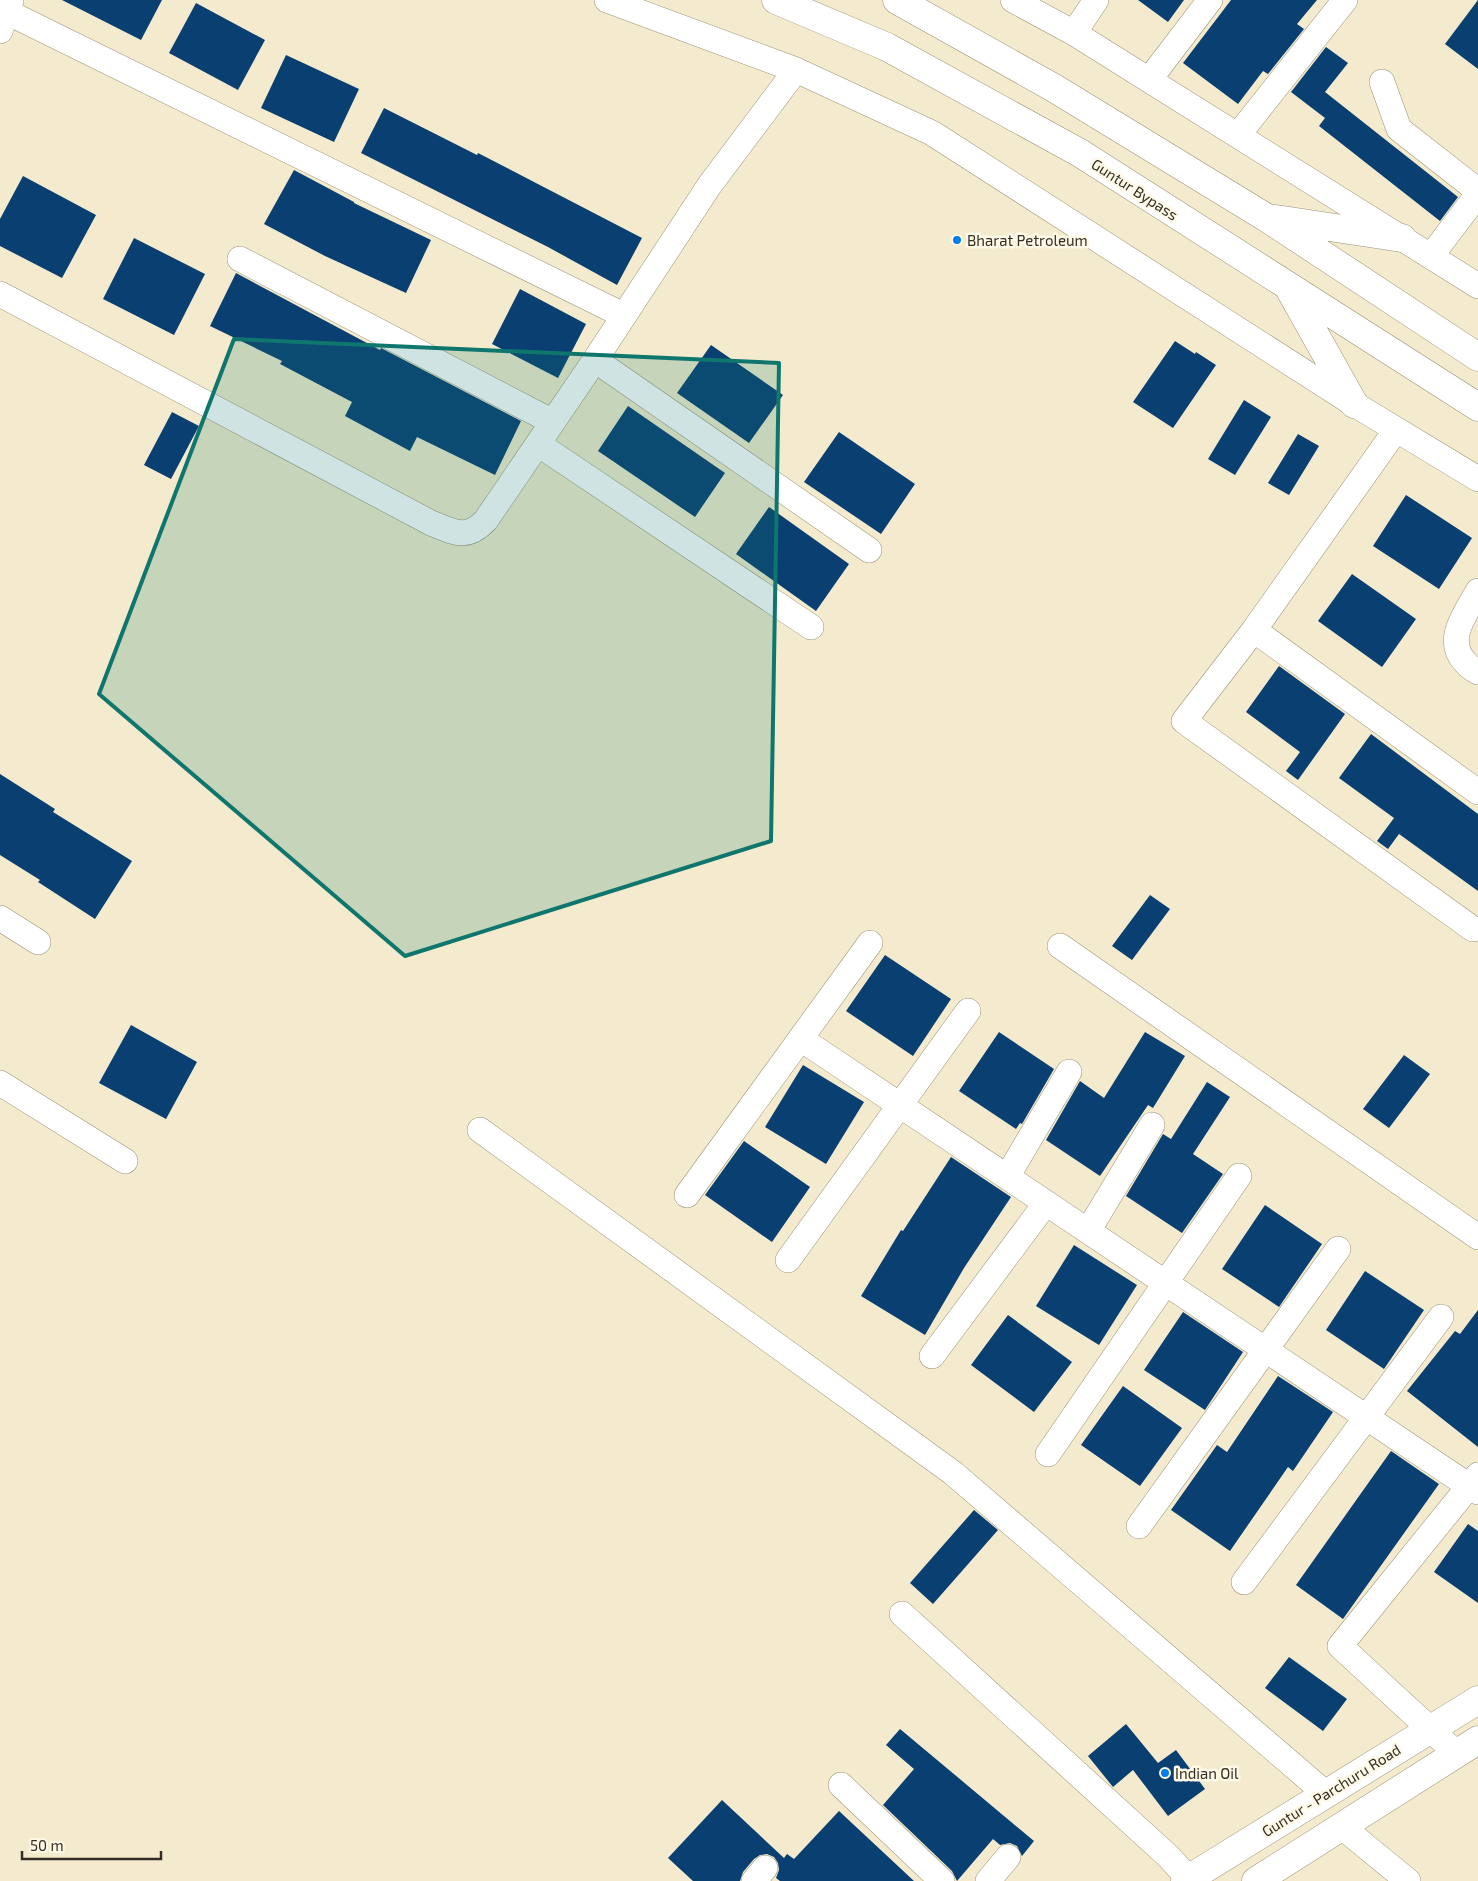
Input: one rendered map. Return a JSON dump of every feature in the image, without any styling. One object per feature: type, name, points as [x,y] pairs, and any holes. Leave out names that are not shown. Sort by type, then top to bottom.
[{"type":"main road","name":"Guntur Bypass","points":[[776,0],[886,47],[1080,154],[1478,407]]},
{"type":"main road","points":[[897,0],[1054,88],[1267,218],[1478,357]]},
{"type":"main road","points":[[1267,218],[1402,238]]},
{"type":"main road","points":[[1289,288],[1354,404]]},
{"type":"main road","name":"Guntur - Parchuru Road","points":[[1187,1880],[1478,1700]]},
{"type":"main road","points":[[1256,1881],[1467,1747]]},
{"type":"street","points":[[607,0],[796,70],[932,133],[1354,404],[1478,479]]},
{"type":"street","points":[[1013,0],[1074,33],[1478,286]]},
{"type":"street","points":[[1074,33],[1096,0]]},
{"type":"street","points":[[1149,80],[1210,0]]},
{"type":"street","points":[[1238,135],[1345,0]]},
{"type":"street","points":[[6,14],[623,316]]},
{"type":"street","points":[[0,294],[422,518],[465,534],[476,530],[486,520],[709,186],[796,70]]},
{"type":"street","points":[[1382,82],[1399,129],[1478,192],[1431,256]]},
{"type":"street","points":[[240,259],[553,422]]},
{"type":"street","points":[[594,360],[869,550]]},
{"type":"street","points":[[1396,430],[1254,630],[1184,721],[1473,930]]},
{"type":"street","points":[[538,444],[811,627]]},
{"type":"street","points":[[1478,591],[1455,638],[1458,655],[1472,669],[1478,672]]},
{"type":"street","points":[[1254,630],[1478,792]]},
{"type":"street","points":[[0,918],[38,942]]},
{"type":"street","points":[[687,1195],[870,943]]},
{"type":"street","points":[[1060,946],[1478,1237]]},
{"type":"street","points":[[788,1260],[968,1011]]},
{"type":"street","points":[[801,1039],[1265,1350],[1367,1417],[1475,1484],[1340,1646],[1430,1729],[1467,1747]]},
{"type":"street","points":[[1007,1177],[1069,1072]]},
{"type":"street","points":[[0,1083],[125,1161]]},
{"type":"street","points":[[1088,1231],[1152,1125]]},
{"type":"street","points":[[480,1130],[953,1474],[1325,1793]]},
{"type":"street","points":[[1048,1454],[1239,1176]]},
{"type":"street","points":[[932,1356],[1046,1203]]},
{"type":"street","points":[[1139,1526],[1338,1248]]},
{"type":"street","points":[[1244,1582],[1441,1317]]},
{"type":"street","points":[[902,1614],[1168,1856],[1187,1880]]},
{"type":"street","points":[[841,1786],[942,1881]]},
{"type":"street","points":[[1341,1826],[1408,1881]]},
{"type":"street","points":[[988,1881],[1008,1857]]},
{"type":"highlighted area","points":[[234,339],[779,363],[771,841],[405,956],[99,694]]},
{"type":"building","points":[[62,0],[162,0],[141,40]]},
{"type":"building","points":[[1138,0],[1184,0],[1168,22]]},
{"type":"building","points":[[1231,0],[1317,0],[1297,24],[1304,29],[1268,74],[1263,71],[1238,104],[1183,63]]},
{"type":"building","points":[[1478,0],[1478,69],[1445,44]]},
{"type":"building","points":[[196,3],[265,40],[238,90],[169,53]]},
{"type":"building","points":[[1326,47],[1348,63],[1325,92],[1458,197],[1440,221],[1319,126],[1325,118],[1291,92]]},
{"type":"building","points":[[286,55],[359,89],[334,142],[261,108]]},
{"type":"building","points":[[384,108],[477,155],[478,153],[642,238],[617,285],[548,247],[361,153]]},
{"type":"building","points":[[294,170],[354,203],[431,240],[406,293],[325,256],[264,224]]},
{"type":"building","points":[[23,176],[96,215],[62,278],[0,246],[0,219]]},
{"type":"building","points":[[134,238],[205,274],[174,335],[103,299]]},
{"type":"building","points":[[236,273],[380,350],[381,348],[521,421],[495,475],[417,437],[410,451],[345,416],[352,402],[280,364],[282,361],[210,326]]},
{"type":"building","points":[[520,289],[586,324],[558,378],[492,344]]},
{"type":"building","points":[[1175,341],[1216,365],[1173,428],[1133,402]]},
{"type":"building","points":[[711,345],[783,395],[749,443],[677,393]]},
{"type":"building","points":[[1244,400],[1271,417],[1235,475],[1208,459]]},
{"type":"building","points":[[628,406],[725,473],[695,517],[598,451]]},
{"type":"building","points":[[172,412],[199,426],[171,479],[144,465]]},
{"type":"building","points":[[839,432],[915,484],[881,534],[804,482]]},
{"type":"building","points":[[1298,434],[1319,446],[1289,495],[1268,483]]},
{"type":"building","points":[[1406,495],[1472,538],[1439,589],[1373,546]]},
{"type":"building","points":[[769,507],[849,564],[816,611],[736,554]]},
{"type":"building","points":[[1352,574],[1416,619],[1382,667],[1318,621]]},
{"type":"building","points":[[1279,666],[1345,714],[1298,780],[1286,771],[1300,752],[1246,712]]},
{"type":"building","points":[[1371,734],[1478,814],[1478,891],[1399,834],[1388,849],[1377,841],[1394,818],[1339,778]]},
{"type":"building","points":[[0,774],[55,809],[53,812],[132,861],[95,919],[38,882],[40,880],[0,855]]},
{"type":"building","points":[[1150,895],[1170,909],[1132,960],[1112,946]]},
{"type":"building","points":[[885,955],[951,999],[913,1056],[846,1011]]},
{"type":"building","points":[[131,1025],[197,1062],[166,1119],[99,1083]]},
{"type":"building","points":[[999,1032],[1054,1069],[1022,1124],[1020,1123],[1016,1129],[959,1091]]},
{"type":"building","points":[[1145,1032],[1185,1056],[1153,1108],[1148,1105],[1100,1176],[1046,1140],[1080,1081],[1104,1098]]},
{"type":"building","points":[[1404,1055],[1430,1074],[1389,1128],[1363,1109]]},
{"type":"building","points":[[803,1065],[864,1102],[826,1164],[765,1127]]},
{"type":"building","points":[[1207,1082],[1230,1097],[1193,1154],[1223,1174],[1182,1233],[1126,1196],[1163,1134],[1171,1139]]},
{"type":"building","points":[[744,1141],[810,1187],[772,1242],[705,1195]]},
{"type":"building","points":[[951,1157],[1011,1197],[964,1268],[925,1335],[861,1296],[901,1230],[903,1231]]},
{"type":"building","points":[[1265,1205],[1322,1244],[1279,1307],[1222,1269]]},
{"type":"building","points":[[1074,1245],[1137,1285],[1099,1345],[1036,1306]]},
{"type":"building","points":[[1365,1271],[1424,1310],[1384,1369],[1326,1330]]},
{"type":"building","points":[[1478,1310],[1478,1447],[1407,1391],[1455,1331],[1460,1334]]},
{"type":"building","points":[[1183,1312],[1243,1352],[1205,1410],[1144,1370]]},
{"type":"building","points":[[1008,1315],[1072,1362],[1034,1412],[971,1365]]},
{"type":"building","points":[[1278,1376],[1333,1412],[1293,1471],[1288,1467],[1230,1551],[1171,1510],[1217,1445],[1227,1452]]},
{"type":"building","points":[[1123,1386],[1182,1428],[1140,1486],[1081,1445]]},
{"type":"building","points":[[1391,1451],[1439,1484],[1343,1619],[1296,1585]]},
{"type":"building","points":[[974,1510],[998,1530],[933,1604],[910,1583]]},
{"type":"building","points":[[1468,1524],[1478,1531],[1478,1603],[1434,1572]]},
{"type":"building","points":[[1289,1657],[1347,1699],[1323,1731],[1265,1688]]},
{"type":"building","points":[[1126,1724],[1158,1763],[1176,1750],[1205,1789],[1168,1816],[1133,1770],[1113,1787],[1088,1756]]},
{"type":"building","points":[[900,1729],[1034,1841],[1022,1856],[1017,1846],[1010,1843],[1000,1845],[993,1839],[957,1881],[952,1871],[883,1805],[914,1769],[886,1745]]},
{"type":"building","points":[[722,1800],[784,1858],[787,1854],[794,1859],[839,1811],[914,1881],[780,1881],[776,1878],[779,1870],[778,1863],[774,1857],[767,1854],[760,1855],[754,1859],[743,1872],[740,1881],[693,1881],[668,1858]]},
{"type":"place","name":"Bharat Petroleum","points":[[957,240]]},
{"type":"place","name":"Indian Oil","points":[[1165,1773]]}]
